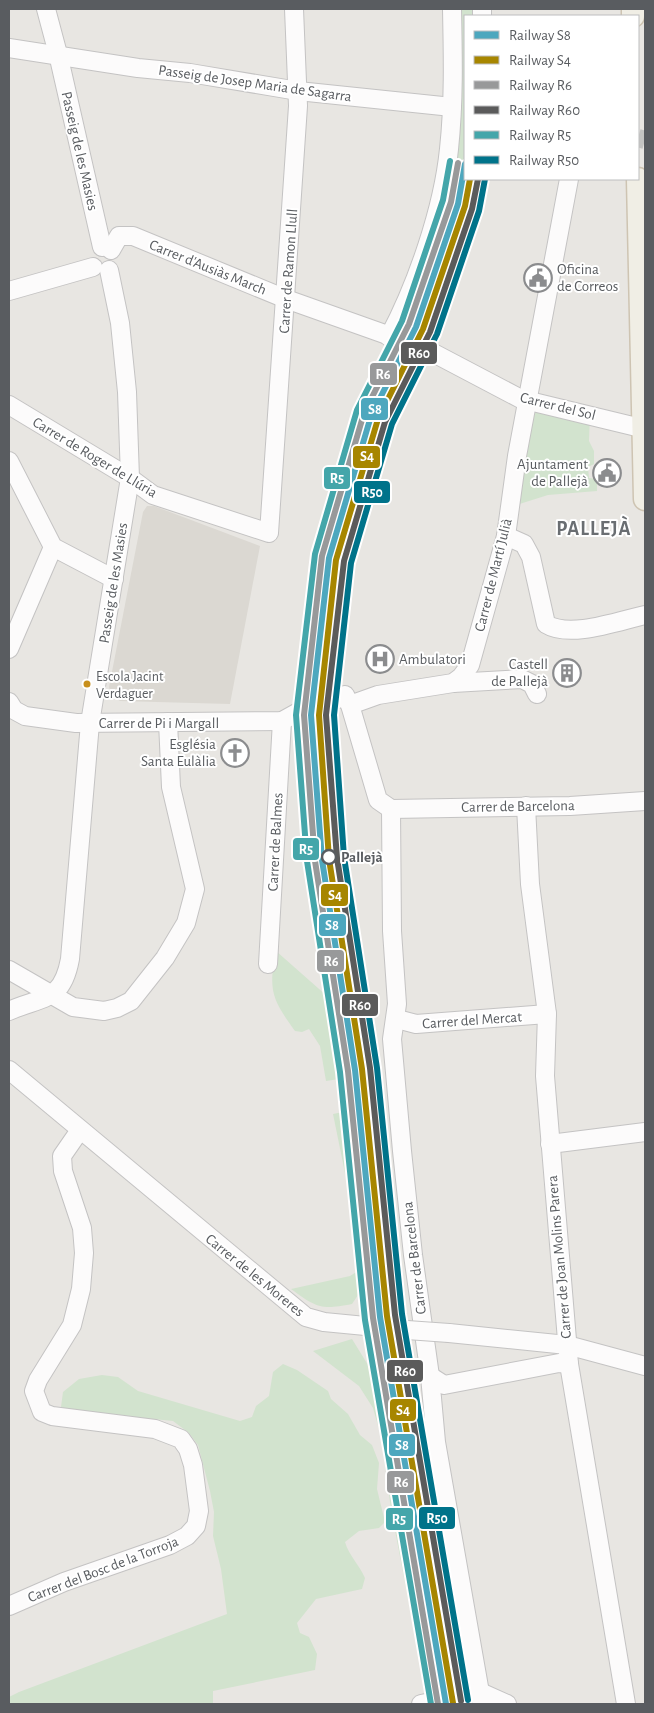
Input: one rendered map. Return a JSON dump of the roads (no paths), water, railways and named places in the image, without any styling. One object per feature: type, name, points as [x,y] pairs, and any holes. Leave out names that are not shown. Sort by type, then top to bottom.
[{"type":"main road","points":[[638,180],[642,210],[645,499]]},
{"type":"street","name":"Passeig de les Masies","points":[[46,9],[106,249],[115,261],[101,268],[121,332],[127,392],[130,478],[90,723],[70,959],[64,979],[53,995]]},
{"type":"street","name":"Carrer de Ramon Llull","points":[[269,533],[286,299],[298,91],[294,9]]},
{"type":"street","points":[[389,337],[407,304],[440,197],[449,150],[452,108],[454,74],[452,9]]},
{"type":"street","name":"Passeig de Josep Maria de Sagarra","points":[[9,48],[298,91],[452,108]]},
{"type":"street","points":[[424,348],[438,316],[454,267],[469,204],[472,180]]},
{"type":"street","name":"Carrer de Martí Julià","points":[[453,683],[461,677],[470,665],[506,536],[528,399],[569,180]]},
{"type":"street","name":"Carrer d'Ausiàs March","points":[[106,249],[119,236],[133,236],[286,299],[424,348]]},
{"type":"street","points":[[9,291],[101,268]]},
{"type":"street","name":"Carrer del Sol","points":[[424,348],[521,399],[528,399],[644,429]]},
{"type":"street","name":"Carrer de Roger de Llúria","points":[[9,405],[130,478],[153,495],[269,533]]},
{"type":"street","points":[[9,461],[53,547],[114,579]]},
{"type":"street","points":[[506,536],[524,544],[531,557],[544,618],[546,624],[553,628],[564,631],[582,629],[645,615]]},
{"type":"street","points":[[9,650],[53,547]]},
{"type":"street","points":[[390,809],[378,800],[350,705],[378,695],[453,683],[522,679],[532,684],[537,694]]},
{"type":"street","name":"Carrer de Pi i Margall","points":[[9,702],[14,710],[24,716],[47,720],[90,723],[282,721],[300,711],[314,711],[344,696],[350,705]]},
{"type":"street","name":"Carrer de Balmes","points":[[268,964],[282,721]]},
{"type":"street","points":[[9,970],[72,1007],[104,1011],[118,1008],[130,1001],[165,958],[186,924],[195,889],[171,787],[168,722]]},
{"type":"street","name":"Carrer de Barcelona","points":[[481,1698],[436,1442],[430,1376],[413,1255],[402,1151],[392,1039],[397,1018],[392,931],[390,809],[645,801]]},
{"type":"street","name":"Carrer de Joan Molins Parera","points":[[526,806],[530,884],[547,1014],[544,1076],[569,1364],[626,1704]]},
{"type":"street","points":[[9,1011],[39,1002],[53,995]]},
{"type":"street","name":"Carrer del Mercat","points":[[397,1018],[416,1024],[547,1014]]},
{"type":"street","name":"Carrer de les Moreres","points":[[9,1070],[306,1317],[324,1322],[567,1345],[645,1366]]},
{"type":"street","name":"Carrer del Bosc de la Torroja","points":[[9,1606],[64,1582],[170,1545],[187,1536],[196,1526],[199,1511],[193,1465],[188,1449],[181,1439],[155,1428],[52,1416],[42,1412],[37,1403],[34,1391],[38,1380],[72,1325],[81,1289],[84,1254],[82,1228],[63,1171],[62,1156],[80,1130]]},
{"type":"street","points":[[550,1144],[645,1132]]},
{"type":"street","points":[[430,1376],[444,1385],[559,1363],[569,1364]]},
{"type":"street","points":[[431,1703],[481,1698],[507,1704]]},
{"type":"tunnel","points":[[639,138],[645,140]]},
{"type":"rail line","name":"R5","points":[[431,1704],[365,1320],[340,1072],[307,861],[296,715],[315,554],[357,410],[402,321],[443,200],[450,161]]},
{"type":"rail line","name":"R6","points":[[438,1704],[373,1318],[348,1071],[315,861],[304,715],[322,556],[364,413],[409,324],[451,202],[458,163]]},
{"type":"rail line","name":"S8","points":[[446,1704],[380,1317],[355,1070],[322,860],[311,715],[329,558],[371,416],[416,327],[458,204],[464,170]]},
{"type":"rail line","name":"S4","points":[[453,1703],[387,1316],[362,1069],[329,859],[319,715],[336,560],[378,419],[423,329],[465,206],[470,180]]},
{"type":"rail line","name":"R60","points":[[461,1701],[395,1315],[370,1068],[337,858],[326,715],[344,561],[385,422],[430,332],[472,209],[478,180]]},
{"type":"rail line","name":"R50","points":[[468,1700],[402,1314],[377,1068],[344,857],[334,715],[351,563],[392,424],[437,334],[479,211],[485,180]]},
{"type":"place","name":"Oficina de Correos","points":[[538,278]]},
{"type":"place","name":"Ajuntament de Pallejà","points":[[607,473]]},
{"type":"place","name":"Ambulatori","points":[[380,659]]},
{"type":"place","name":"Castell de Pallejà","points":[[567,673]]},
{"type":"place","name":"Escola Jacint Verdaguer","points":[[87,684]]},
{"type":"place","name":"Església Santa Eulàlia","points":[[235,753]]},
{"type":"place","name":"Pallejà","points":[[329,857]]},
{"type":"district","name":"PALLEJÀ","points":[[594,528]]}]
